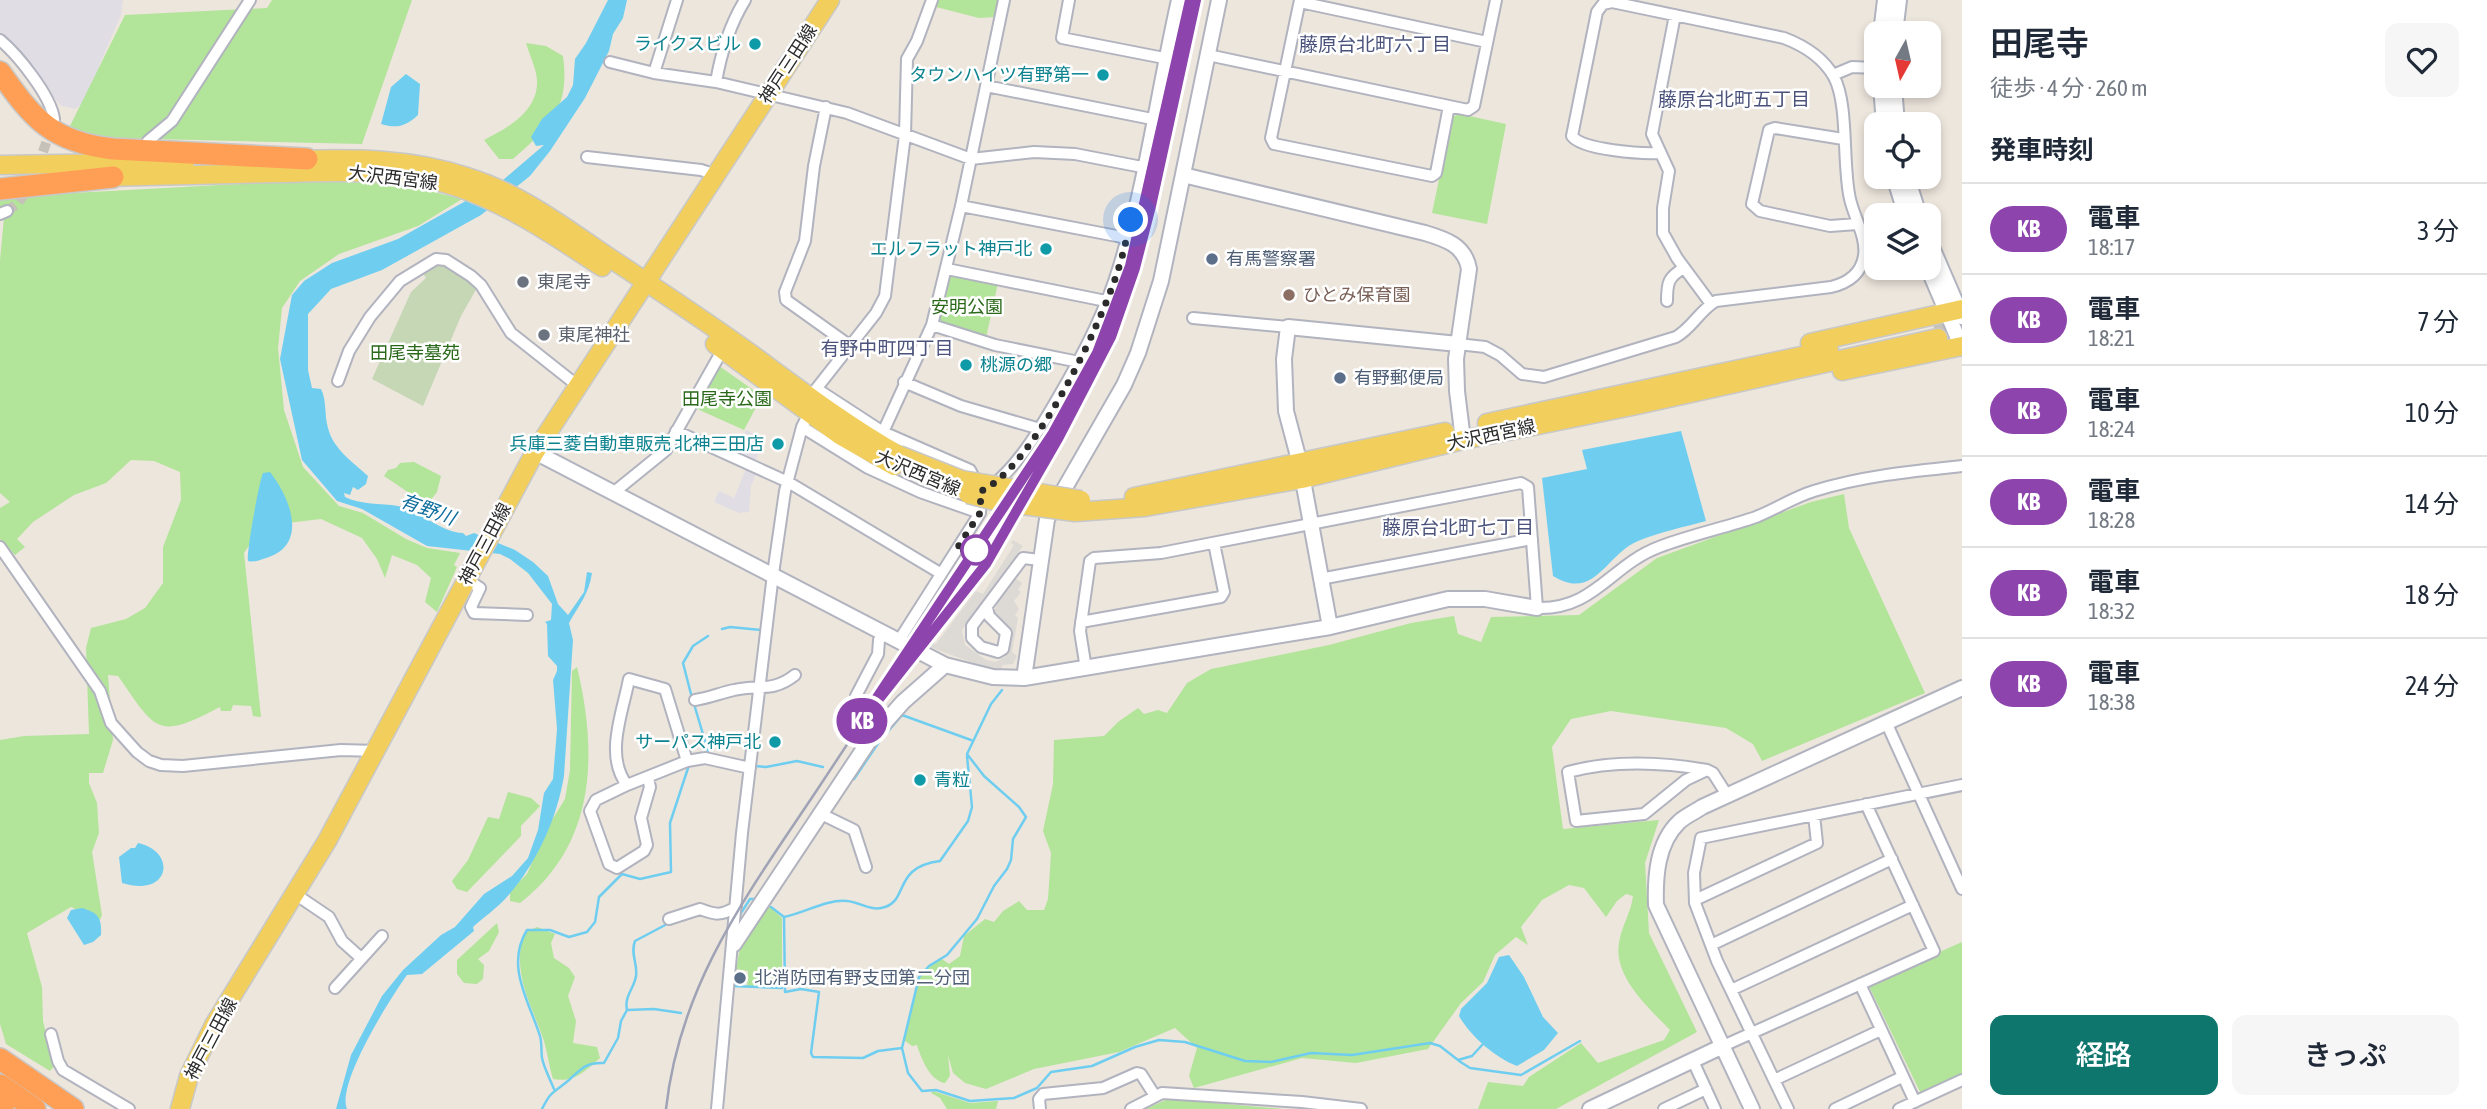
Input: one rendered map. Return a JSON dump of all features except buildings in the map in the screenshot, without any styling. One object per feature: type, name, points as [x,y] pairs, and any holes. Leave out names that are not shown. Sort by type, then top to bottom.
[{"type":"highway","points":[[0,72],[22,104],[42,125],[81,144],[113,149],[307,159]]},
{"type":"highway","points":[[113,149],[148,141]]},
{"type":"highway","points":[[0,188],[113,177]]},
{"type":"highway","points":[[0,1059],[73,1109]]},
{"type":"highway","points":[[0,1086],[35,1109]]},
{"type":"main road","name":"神戸三田線","points":[[180,1109],[189,1076],[209,1034],[295,894],[377,751],[535,452],[830,0]]},
{"type":"main road","name":"大沢西宮線","points":[[0,165],[307,159],[396,161],[462,181],[519,206],[642,287],[809,407],[841,436],[961,492],[987,499],[1145,508],[1462,434],[1583,402],[1936,333],[1637,405],[1462,434]]},
{"type":"main road","name":"大沢西宮線","points":[[0,178],[355,172],[462,181]]},
{"type":"main road","name":"大沢西宮線","points":[[642,287],[723,349],[809,407]]},
{"type":"main road","points":[[1583,402],[1650,379],[1957,312]]},
{"type":"main road","points":[[1637,405],[1710,398],[1962,347]]},
{"type":"street","points":[[148,141],[172,121],[250,0]]},
{"type":"street","points":[[654,73],[677,0]]},
{"type":"street","points":[[716,82],[721,52],[744,0]]},
{"type":"street","points":[[717,1109],[750,768],[773,574],[788,482],[809,407],[849,345],[876,313],[885,296],[905,135],[907,59],[917,41],[932,0]]},
{"type":"street","points":[[883,432],[932,325],[961,206],[1004,0]]},
{"type":"street","points":[[1069,0],[1062,37],[1164,58]]},
{"type":"street","points":[[981,491],[999,480],[1040,429],[1079,362],[1106,301],[1126,238],[1176,0]]},
{"type":"street","points":[[1024,678],[1047,519],[1103,422],[1138,353],[1161,281],[1219,0]]},
{"type":"street","points":[[1208,55],[1468,110],[1474,106],[1496,0]]},
{"type":"street","points":[[1882,21],[1885,0]]},
{"type":"street","points":[[1896,21],[1899,0]]},
{"type":"street","points":[[1448,106],[1436,173],[1432,176],[1274,144],[1271,138],[1300,1],[1487,42]]},
{"type":"street","points":[[1193,318],[1485,347],[1500,355],[1521,373],[1544,377],[1676,337],[1688,329],[1711,304],[1734,297],[1831,287],[1848,281],[1859,270],[1864,256],[1863,242],[1848,189],[1841,100],[1833,75],[1816,55],[1784,38],[1612,2],[1600,7],[1572,131],[1574,139],[1580,143],[1639,154],[1660,153]]},
{"type":"street","points":[[1675,15],[1652,134],[1667,165],[1669,178],[1663,208],[1663,233],[1684,268],[1711,304]]},
{"type":"street","points":[[0,40],[10,48],[43,93],[52,108],[54,119]]},
{"type":"street","points":[[610,62],[826,107],[971,159],[1034,152],[1075,154],[1142,167]]},
{"type":"street","points":[[1833,75],[1852,67],[1864,68]]},
{"type":"street","points":[[986,86],[1152,119]]},
{"type":"street","points":[[826,107],[814,166],[805,241],[785,292],[786,300],[849,345]]},
{"type":"street","points":[[1843,139],[1775,128],[1769,130],[1752,204],[1759,211],[1830,226],[1857,224]]},
{"type":"street","points":[[587,157],[701,170],[716,175]]},
{"type":"street","points":[[1183,176],[1425,233],[1454,244],[1465,256],[1469,269],[1458,344],[1456,383],[1462,434]]},
{"type":"street","points":[[961,206],[1126,238]]},
{"type":"street","points":[[338,381],[349,351],[370,317],[400,281],[436,259],[446,260],[471,276],[481,285],[511,333],[578,386]]},
{"type":"street","points":[[1668,301],[1667,282],[1684,268]]},
{"type":"street","points":[[947,269],[1106,301]]},
{"type":"street","points":[[1941,271],[1957,312],[1962,347]]},
{"type":"street","points":[[1936,280],[1957,312]]},
{"type":"street","points":[[932,325],[995,345],[1079,362]]},
{"type":"street","points":[[1288,327],[1284,359],[1286,411],[1301,471],[1330,627]]},
{"type":"street","points":[[613,493],[660,457],[672,443],[676,431],[723,349]]},
{"type":"street","points":[[904,382],[961,406],[1040,429]]},
{"type":"street","points":[[809,407],[883,432],[970,470],[981,491],[980,513],[898,642]]},
{"type":"street","points":[[809,407],[868,468],[920,492],[980,513]]},
{"type":"street","points":[[676,431],[788,482],[940,573]]},
{"type":"street","points":[[535,452],[945,665],[993,677],[1024,678],[1330,627],[1448,599],[1485,599],[1537,608],[1572,604],[1592,594],[1617,571],[1642,555],[1758,516],[1798,496],[1868,478],[1962,467]]},
{"type":"street","points":[[1086,668],[1081,622],[1090,561],[1161,553],[1521,483],[1528,487],[1537,608]]},
{"type":"street","points":[[1320,579],[1532,538]]},
{"type":"street","points":[[1081,622],[1221,597],[1224,592],[1214,543]]},
{"type":"street","points":[[0,547],[100,691],[111,723],[137,752],[149,761],[161,765],[183,766],[341,750],[377,751]]},
{"type":"street","points":[[987,608],[989,616],[1004,628],[1006,638],[1003,649],[990,652],[972,638],[972,626],[1023,558],[1040,560]]},
{"type":"street","points":[[468,575],[480,588],[471,607],[474,613],[527,615]]},
{"type":"street","points":[[856,696],[878,654],[879,640],[884,634]]},
{"type":"street","points":[[734,944],[819,813],[889,716],[945,665]]},
{"type":"street","points":[[695,700],[713,698],[732,690],[774,687],[795,675]]},
{"type":"street","points":[[627,785],[619,774],[616,755],[620,717],[629,679],[664,689],[687,761]]},
{"type":"street","points":[[1752,1109],[1656,905],[1655,875],[1662,850],[1678,822],[1727,795],[1962,688]]},
{"type":"street","points":[[1886,722],[1962,888]]},
{"type":"street","points":[[648,778],[650,787],[641,818],[647,845],[644,851],[617,868],[609,864],[590,811],[596,800],[687,761],[705,758],[750,768]]},
{"type":"street","points":[[1707,769],[1686,780],[1644,814],[1576,821],[1568,772],[1628,762],[1707,769],[1713,773],[1727,795]]},
{"type":"street","points":[[1788,1109],[1731,990],[1695,900],[1694,873],[1701,838],[1962,785]]},
{"type":"street","points":[[1590,1109],[1934,951],[1866,804]]},
{"type":"street","points":[[819,813],[854,830],[866,867]]},
{"type":"street","points":[[1695,900],[1816,843],[1814,815]]},
{"type":"street","points":[[1711,945],[1892,859]]},
{"type":"street","points":[[1951,865],[1962,860]]},
{"type":"street","points":[[295,894],[328,917],[342,941],[361,958]]},
{"type":"street","points":[[1731,990],[1913,905]]},
{"type":"street","points":[[668,919],[700,909],[722,915],[736,907]]},
{"type":"street","points":[[335,988],[382,936]]},
{"type":"street","points":[[1860,984],[1915,1102]]},
{"type":"street","points":[[1774,1080],[1881,1030]]},
{"type":"street","points":[[51,1034],[58,1061],[64,1070],[129,1109]]},
{"type":"street","points":[[1693,1061],[1715,1109]]},
{"type":"street","points":[[1040,1109],[1039,1099],[1043,1094],[1103,1088],[1137,1073],[1141,1074],[1155,1096]]},
{"type":"street","points":[[1835,1109],[1902,1077]]},
{"type":"street","points":[[1899,1109],[1962,1080]]},
{"type":"street","points":[[1664,1109],[1706,1089]]},
{"type":"street","points":[[1131,1109],[1162,1093],[1302,1102],[1361,1109]]},
{"type":"shaded area","points":[[0,0],[123,0],[121,15],[99,66],[96,94],[75,109],[60,105],[0,34]]},
{"type":"shaded area","points":[[746,430],[765,439],[755,461],[737,453]]},
{"type":"shaded area","points":[[746,469],[756,474],[751,486],[749,512],[739,513],[714,502],[719,491],[734,498]]},
{"type":"shaded area","points":[[1013,540],[1023,546],[962,630],[965,645],[986,660],[996,662],[1005,657],[1011,631],[994,612],[1001,595],[1015,578],[1022,583],[1018,590],[1021,592],[1014,601],[1019,609],[1015,615],[1018,618],[1012,652],[1017,656],[1013,664],[1003,665],[1000,670],[990,669],[930,647],[933,643],[936,644],[976,591],[983,594],[1014,545],[1011,543]]},
{"type":"green space","points":[[272,0],[412,0],[362,144],[113,138],[68,130],[125,15],[267,8]]},
{"type":"green space","points":[[938,0],[999,0],[995,17],[979,18],[936,7]]},
{"type":"green space","points":[[526,43],[546,46],[563,56],[564,74],[560,103],[547,126],[513,159],[499,159],[484,140],[520,117],[533,101],[536,92],[536,72]]},
{"type":"green space","points":[[1460,114],[1506,124],[1487,224],[1432,213],[1452,117]]},
{"type":"green space","points":[[291,181],[381,183],[418,188],[462,199],[418,226],[339,254],[300,281],[282,308],[278,348],[284,410],[303,467],[339,506],[363,513],[406,539],[427,548],[460,553],[454,565],[457,567],[437,612],[425,602],[431,578],[417,565],[392,555],[385,578],[377,559],[362,538],[321,519],[262,526],[244,553],[261,717],[253,716],[251,706],[233,705],[231,711],[221,711],[220,707],[182,724],[159,724],[150,719],[118,676],[108,675],[113,740],[103,773],[89,773],[89,783],[97,803],[99,833],[92,852],[102,915],[100,920],[71,907],[27,933],[42,987],[43,1021],[54,1066],[50,1071],[6,1044],[0,1024],[0,740],[24,736],[89,734],[86,648],[91,628],[126,619],[145,608],[163,583],[163,547],[181,500],[180,472],[154,461],[131,460],[106,483],[74,495],[33,522],[17,539],[25,547],[15,555],[0,539],[0,508],[10,502],[0,493],[0,260],[5,207],[0,207],[0,197]]},
{"type":"green space","name":"田尾寺墓苑","points":[[435,262],[446,265],[478,286],[461,316],[423,406],[372,379],[411,292],[426,278],[423,273]]},
{"type":"green space","name":"安明公園","points":[[953,274],[998,283],[986,338],[944,326],[938,320],[948,278]]},
{"type":"green space","name":"田尾寺公園","points":[[719,366],[762,396],[744,430],[695,408]]},
{"type":"green space","points":[[414,462],[441,476],[437,492],[427,505],[384,476],[388,470],[396,468],[400,463]]},
{"type":"green space","points":[[1844,494],[1849,528],[1925,693],[1762,761],[1753,744],[1726,728],[1611,711],[1571,719],[1552,747],[1563,829],[1659,820],[1645,863],[1649,933],[1697,1032],[1556,1109],[1478,1109],[1488,1082],[1523,1086],[1529,1077],[1581,1043],[1598,1063],[1664,1040],[1670,1030],[1643,1002],[1622,968],[1619,943],[1633,896],[1626,894],[1617,901],[1606,917],[1584,888],[1569,885],[1542,900],[1521,927],[1528,945],[1516,937],[1495,955],[1483,982],[1461,1003],[1428,1049],[1356,1063],[1302,1058],[1194,1088],[1189,1076],[1197,1048],[1175,1028],[1119,1052],[1034,1069],[986,1089],[965,1083],[953,1073],[948,1055],[950,1076],[945,1083],[940,1081],[927,1068],[917,1045],[912,1046],[904,1040],[919,977],[929,966],[942,959],[949,964],[960,956],[964,936],[985,919],[994,922],[1003,911],[1019,901],[1027,910],[1044,910],[1048,899],[1051,853],[1043,831],[1053,784],[1054,740],[1104,736],[1138,708],[1144,714],[1158,710],[1167,713],[1187,683],[1211,669],[1329,645],[1411,623],[1454,616],[1458,634],[1481,642],[1491,617],[1579,615],[1657,558],[1811,502]]},
{"type":"green space","points":[[577,667],[588,732],[588,765],[585,796],[577,826],[564,854],[545,880],[520,903],[510,901],[510,891],[527,874],[547,828],[565,799],[570,770],[572,671]]},
{"type":"green space","points":[[508,792],[531,798],[540,806],[521,826],[521,836],[467,892],[457,889],[452,881],[468,860],[488,817],[499,819]]},
{"type":"green space","points":[[769,906],[782,918],[782,987],[747,987],[748,971],[736,969],[740,948]]},
{"type":"green space","points":[[497,923],[499,932],[489,951],[478,959],[484,965],[483,979],[477,984],[464,983],[457,974],[457,960]]},
{"type":"green space","points":[[537,927],[555,934],[551,943],[554,958],[569,968],[575,977],[568,996],[576,1021],[573,1043],[597,1047],[600,1058],[574,1078],[553,1079],[544,1041],[521,975],[524,933]]},
{"type":"green space","points":[[1962,942],[1962,1076],[1921,1094],[1868,984]]},
{"type":"green space","points":[[933,1091],[970,1103],[998,1101],[996,1109],[947,1109],[940,1098],[931,1093]]},
{"type":"green space","points":[[1168,1099],[1283,1109],[1145,1109]]},
{"type":"water","points":[[608,0],[627,0],[623,18],[613,34],[609,51],[585,98],[530,176],[481,215],[382,270],[331,289],[308,314],[308,370],[312,388],[321,389],[328,428],[334,442],[344,455],[368,476],[366,484],[358,490],[353,487],[350,495],[344,493],[345,497],[406,508],[446,529],[466,536],[474,533],[515,550],[548,576],[558,604],[568,615],[584,592],[587,572],[592,573],[586,593],[569,623],[573,640],[564,776],[544,841],[517,885],[473,927],[474,931],[422,974],[407,975],[378,1020],[357,1061],[349,1081],[347,1109],[336,1109],[351,1055],[382,996],[403,970],[441,935],[455,927],[484,894],[512,876],[528,858],[538,830],[544,793],[553,779],[557,729],[553,680],[557,666],[548,656],[545,622],[551,620],[552,604],[528,573],[500,554],[427,546],[362,509],[337,501],[302,460],[280,359],[292,295],[304,281],[332,263],[398,239],[503,180],[544,145],[536,146],[531,137],[542,119],[567,97],[573,85],[575,59]]},
{"type":"water","points":[[406,74],[420,84],[418,115],[401,125],[381,124],[391,87]]},
{"type":"water","points":[[1681,431],[1706,521],[1638,541],[1627,547],[1590,580],[1580,583],[1567,582],[1553,576],[1542,478],[1587,469],[1582,450]]},
{"type":"water","points":[[270,472],[289,506],[292,530],[289,541],[281,550],[261,560],[248,561],[261,478],[263,473]]},
{"type":"water","points":[[138,843],[151,848],[159,855],[163,872],[159,879],[151,884],[138,886],[122,883],[119,857],[135,848]]},
{"type":"water","points":[[82,908],[98,917],[101,929],[101,935],[84,945],[67,918],[71,910]]},
{"type":"water","points":[[1509,955],[1524,977],[1543,1017],[1558,1033],[1544,1050],[1517,1066],[1485,1046],[1470,1032],[1459,1016],[1461,1009],[1487,983],[1499,957]]},
{"type":"waterway","points":[[722,629],[730,627],[761,630]]},
{"type":"waterway","points":[[692,698],[683,663],[693,646],[708,636]]},
{"type":"waterway","points":[[1002,690],[991,704],[967,754],[984,776],[1019,807],[1026,817],[1013,839],[1011,860],[1007,869],[994,886],[977,919],[947,955],[929,966],[919,977],[902,1048],[908,1073],[922,1091],[936,1090],[970,1101],[1014,1098],[1037,1088],[1051,1072],[1092,1066],[1135,1047],[1159,1040],[1185,1042],[1245,1061],[1271,1062],[1311,1053],[1352,1055],[1430,1043],[1440,1046],[1458,1060],[1472,1056],[1483,1044]]},
{"type":"waterway","points":[[694,704],[708,751]]},
{"type":"waterway","points":[[854,779],[879,742],[902,715],[971,740]]},
{"type":"waterway","points":[[784,917],[839,901],[870,908],[885,907],[897,897],[908,876],[915,870],[925,864],[940,861],[968,821],[972,807],[967,756]]},
{"type":"waterway","points":[[754,766],[766,767],[797,761],[823,767]]},
{"type":"waterway","points":[[554,1089],[543,1062],[540,1036],[521,983],[518,957],[521,943],[527,930],[550,930],[569,937],[587,932],[595,922],[599,897],[622,874],[640,879],[671,872],[670,823],[689,765]]},
{"type":"waterway","points":[[739,916],[750,899],[757,899]]},
{"type":"waterway","points":[[771,907],[784,917],[785,992],[801,989],[819,992],[811,1053],[813,1057],[863,1058],[878,1051],[902,1048]]},
{"type":"waterway","points":[[627,1010],[627,1001],[636,976],[633,950],[635,941],[669,923]]},
{"type":"waterway","points":[[733,986],[782,988]]},
{"type":"waterway","points":[[542,1109],[551,1094],[581,1070],[588,1065],[604,1063],[618,1038],[621,1021],[627,1010],[654,1009],[681,1013]]},
{"type":"waterway","points":[[1459,1061],[1470,1068],[1521,1075],[1580,1041]]},
{"type":"tunnel","points":[[38,166],[52,126]]},
{"type":"tunnel","points":[[7,211],[17,204],[29,188]]},
{"type":"tunnel","points":[[1934,328],[1962,322]]},
{"type":"railway","points":[[986,564],[1075,411],[1119,315],[1154,199],[1196,0]]},
{"type":"railway","points":[[973,555],[1038,456]]},
{"type":"railway","points":[[666,1109],[674,1063],[686,1020],[721,940],[767,865],[967,563]]},
{"type":"railway","points":[[922,647],[969,586]]},
{"type":"train","name":"KB","points":[[1190,0],[1145,211],[1115,311],[1097,353],[1053,433],[860,723],[986,564],[1059,437],[1111,337],[1135,268],[1151,206],[1196,0]]},
{"type":"place","name":"ライクスビル","points":[[755,44]]},
{"type":"place","name":"タウンハイツ有野第一","points":[[1103,75]]},
{"type":"place","name":"エルフラット神戸北","points":[[1046,249]]},
{"type":"place","name":"有馬警察署","points":[[1212,259]]},
{"type":"place","name":"東尾寺","points":[[523,282]]},
{"type":"place","name":"ひとみ保育園","points":[[1289,295]]},
{"type":"place","name":"東尾神社","points":[[544,335]]},
{"type":"place","name":"桃源の郷","points":[[966,365]]},
{"type":"place","name":"有野郵便局","points":[[1340,378]]},
{"type":"place","name":"兵庫三菱自動車販売 北神三田店","points":[[778,444]]},
{"type":"place","name":"サーパス神戸北","points":[[775,742]]},
{"type":"place","name":"青粒","points":[[920,780]]},
{"type":"place","name":"北消防団有野支団第二分団","points":[[740,978]]},
{"type":"district","name":"藤原台北町六丁目","points":[[1375,44]]},
{"type":"district","name":"藤原台北町五丁目","points":[[1734,99]]},
{"type":"district","name":"有野中町四丁目","points":[[887,348]]},
{"type":"district","name":"藤原台北町七丁目","points":[[1458,527]]},
{"type":"route","points":[[976,550],[956,550],[980,513],[981,491],[999,480],[1019,458],[1040,429],[1079,362],[1119,268],[1131,220]]},
{"type":"water label","name":"有野川","points":[[428,509]]}]
